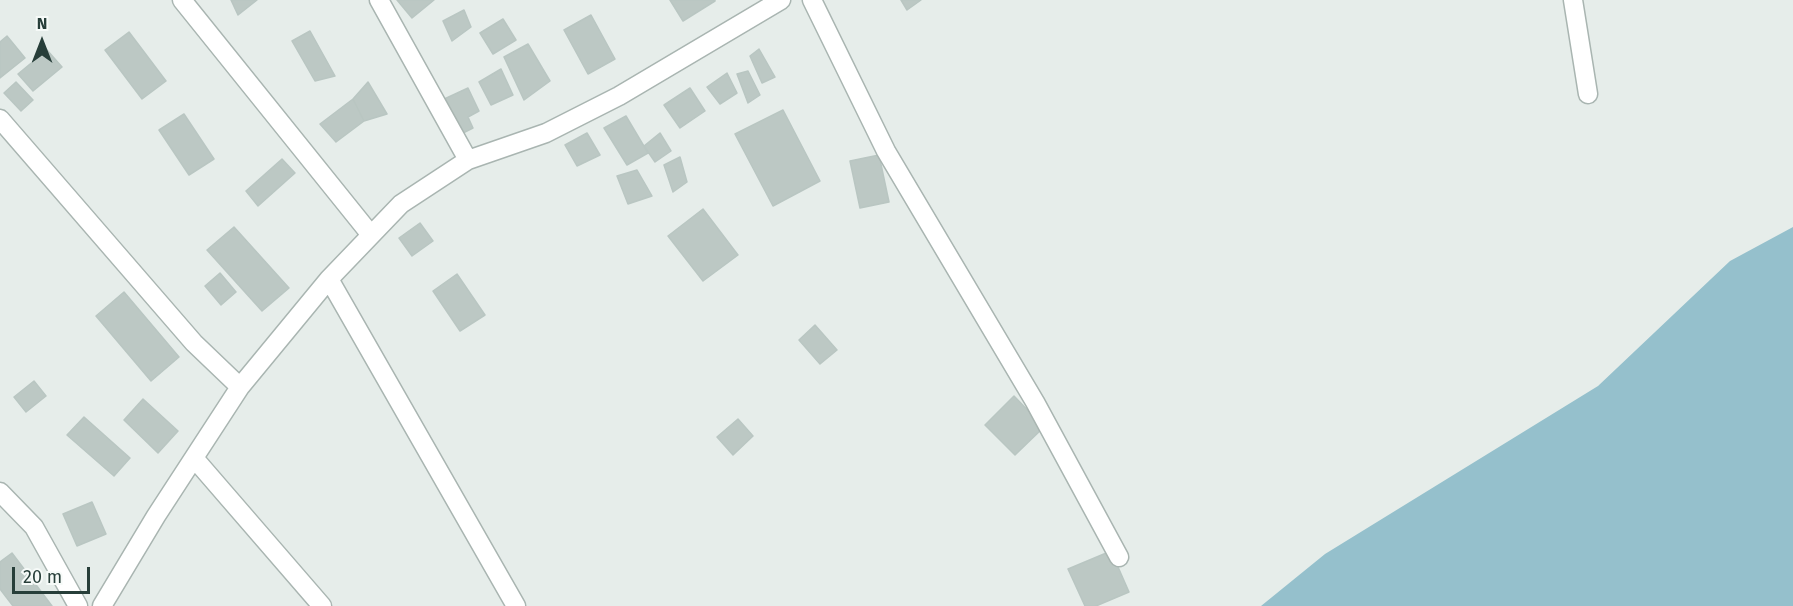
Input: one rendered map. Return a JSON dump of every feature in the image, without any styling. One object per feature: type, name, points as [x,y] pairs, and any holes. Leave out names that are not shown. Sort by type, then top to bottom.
[{"type":"street","points":[[182,0],[371,235]]},
{"type":"street","points":[[378,0],[468,160]]},
{"type":"street","points":[[102,606],[240,387],[329,279],[401,204],[468,160],[546,133],[619,96],[781,0]]},
{"type":"street","points":[[812,0],[886,151],[1035,402],[1119,557]]},
{"type":"street","points":[[1573,0],[1588,94]]},
{"type":"street","points":[[0,119],[194,343],[240,387]]},
{"type":"street","points":[[329,279],[516,606]]},
{"type":"street","points":[[194,458],[322,606]]},
{"type":"street","points":[[0,492],[34,527],[78,606]]},
{"type":"water","points":[[1793,227],[1793,606],[1261,606],[1325,554],[1598,386],[1730,261]]},
{"type":"building","points":[[231,0],[257,0],[238,15]]},
{"type":"building","points":[[397,0],[434,0],[412,18]]},
{"type":"building","points":[[670,0],[715,0],[715,1],[683,21]]},
{"type":"building","points":[[901,0],[921,0],[907,10]]},
{"type":"building","points":[[464,10],[471,27],[452,41],[443,21]]},
{"type":"building","points":[[591,15],[615,59],[588,74],[564,30]]},
{"type":"building","points":[[503,19],[516,40],[493,54],[480,33]]},
{"type":"building","points":[[310,31],[335,76],[315,81],[292,41]]},
{"type":"building","points":[[129,32],[166,81],[142,99],[105,50]]},
{"type":"building","points":[[7,36],[25,58],[0,78],[0,42]]},
{"type":"building","points":[[528,44],[550,81],[524,100],[504,57]]},
{"type":"building","points":[[759,49],[775,77],[762,83],[750,56]]},
{"type":"building","points":[[47,50],[62,67],[33,91],[18,74]]},
{"type":"building","points":[[501,69],[513,95],[491,105],[479,82]]},
{"type":"building","points":[[748,71],[760,95],[748,103],[737,74]]},
{"type":"building","points":[[727,73],[737,93],[720,104],[707,87]]},
{"type":"building","points":[[16,82],[33,100],[21,111],[4,93]]},
{"type":"building","points":[[368,82],[387,114],[364,121],[353,99]]},
{"type":"building","points":[[468,88],[479,111],[468,117],[473,128],[457,136],[440,101]]},
{"type":"building","points":[[690,88],[705,111],[680,128],[664,105]]},
{"type":"building","points":[[353,99],[364,121],[336,142],[320,124]]},
{"type":"building","points":[[783,110],[820,181],[773,206],[735,134]]},
{"type":"building","points":[[184,114],[214,159],[189,175],[159,130]]},
{"type":"building","points":[[626,116],[648,153],[627,165],[604,128]]},
{"type":"building","points":[[587,133],[600,155],[577,166],[565,145]]},
{"type":"building","points":[[660,133],[671,151],[655,162],[644,146]]},
{"type":"building","points":[[879,155],[889,202],[860,208],[850,161]]},
{"type":"building","points":[[680,157],[687,182],[673,192],[664,165]]},
{"type":"building","points":[[282,159],[295,173],[258,206],[246,191]]},
{"type":"building","points":[[637,170],[652,196],[628,204],[617,176]]},
{"type":"building","points":[[703,209],[738,255],[703,281],[668,236]]},
{"type":"building","points":[[420,223],[433,241],[412,256],[399,238]]},
{"type":"building","points":[[234,227],[289,288],[262,311],[207,250]]},
{"type":"building","points":[[220,273],[236,292],[221,305],[205,286]]},
{"type":"building","points":[[457,274],[485,315],[460,331],[433,291]]},
{"type":"building","points":[[124,292],[179,357],[151,381],[96,316]]},
{"type":"building","points":[[815,325],[837,350],[820,364],[799,340]]},
{"type":"building","points":[[34,381],[46,396],[26,412],[14,397]]},
{"type":"building","points":[[1014,396],[1044,427],[1015,455],[985,425]]},
{"type":"building","points":[[143,399],[178,431],[158,453],[124,420]]},
{"type":"building","points":[[84,417],[130,458],[114,476],[67,435]]},
{"type":"building","points":[[738,419],[753,436],[733,455],[717,437]]},
{"type":"building","points":[[92,502],[106,534],[77,546],[63,514]]},
{"type":"building","points":[[1111,551],[1129,592],[1096,606],[1085,606],[1068,569]]},
{"type":"building","points":[[12,553],[52,606],[13,606],[0,589],[0,562]]}]
